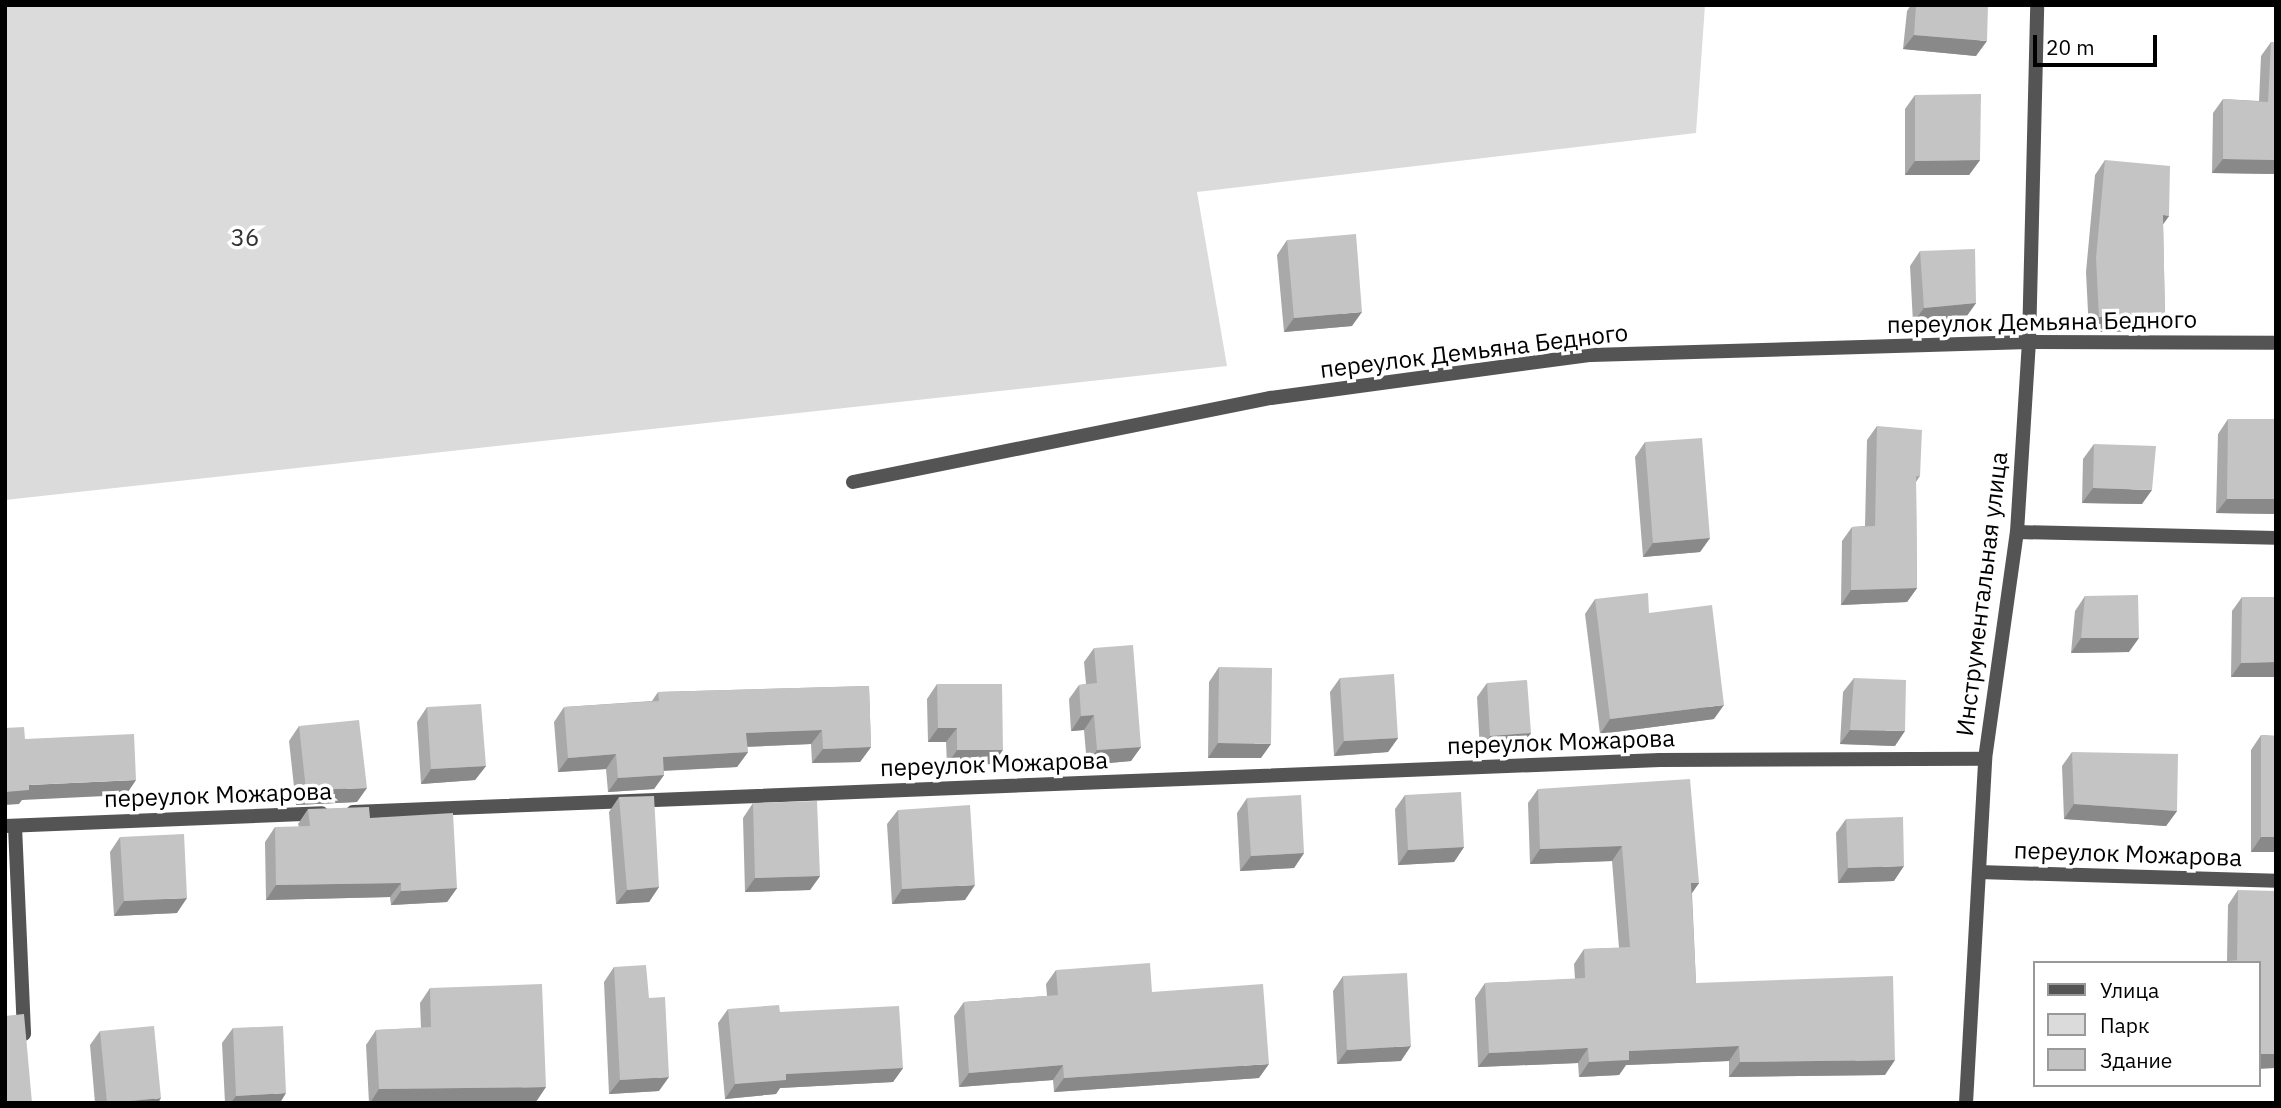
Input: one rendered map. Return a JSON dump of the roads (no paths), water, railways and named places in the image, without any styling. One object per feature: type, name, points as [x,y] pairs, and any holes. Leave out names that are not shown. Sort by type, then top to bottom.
[{"type":"street","name":"Инструментальная улица","points":[[1966,1103],[1985,759],[2017,532],[2029,342],[2037,5]]},
{"type":"street","name":"переулок Демьяна Бедного","points":[[853,482],[1271,398],[1591,355],[2029,342],[2276,343]]},
{"type":"street","points":[[2017,532],[2276,538]]},
{"type":"street","name":"переулок Можарова","points":[[10,826],[1660,760],[1985,759]]},
{"type":"street","points":[[10,826],[26,1048]]},
{"type":"street","name":"переулок Можарова","points":[[1979,872],[2276,881]]},
{"type":"park label","name":"36","points":[[245,238]]}]
